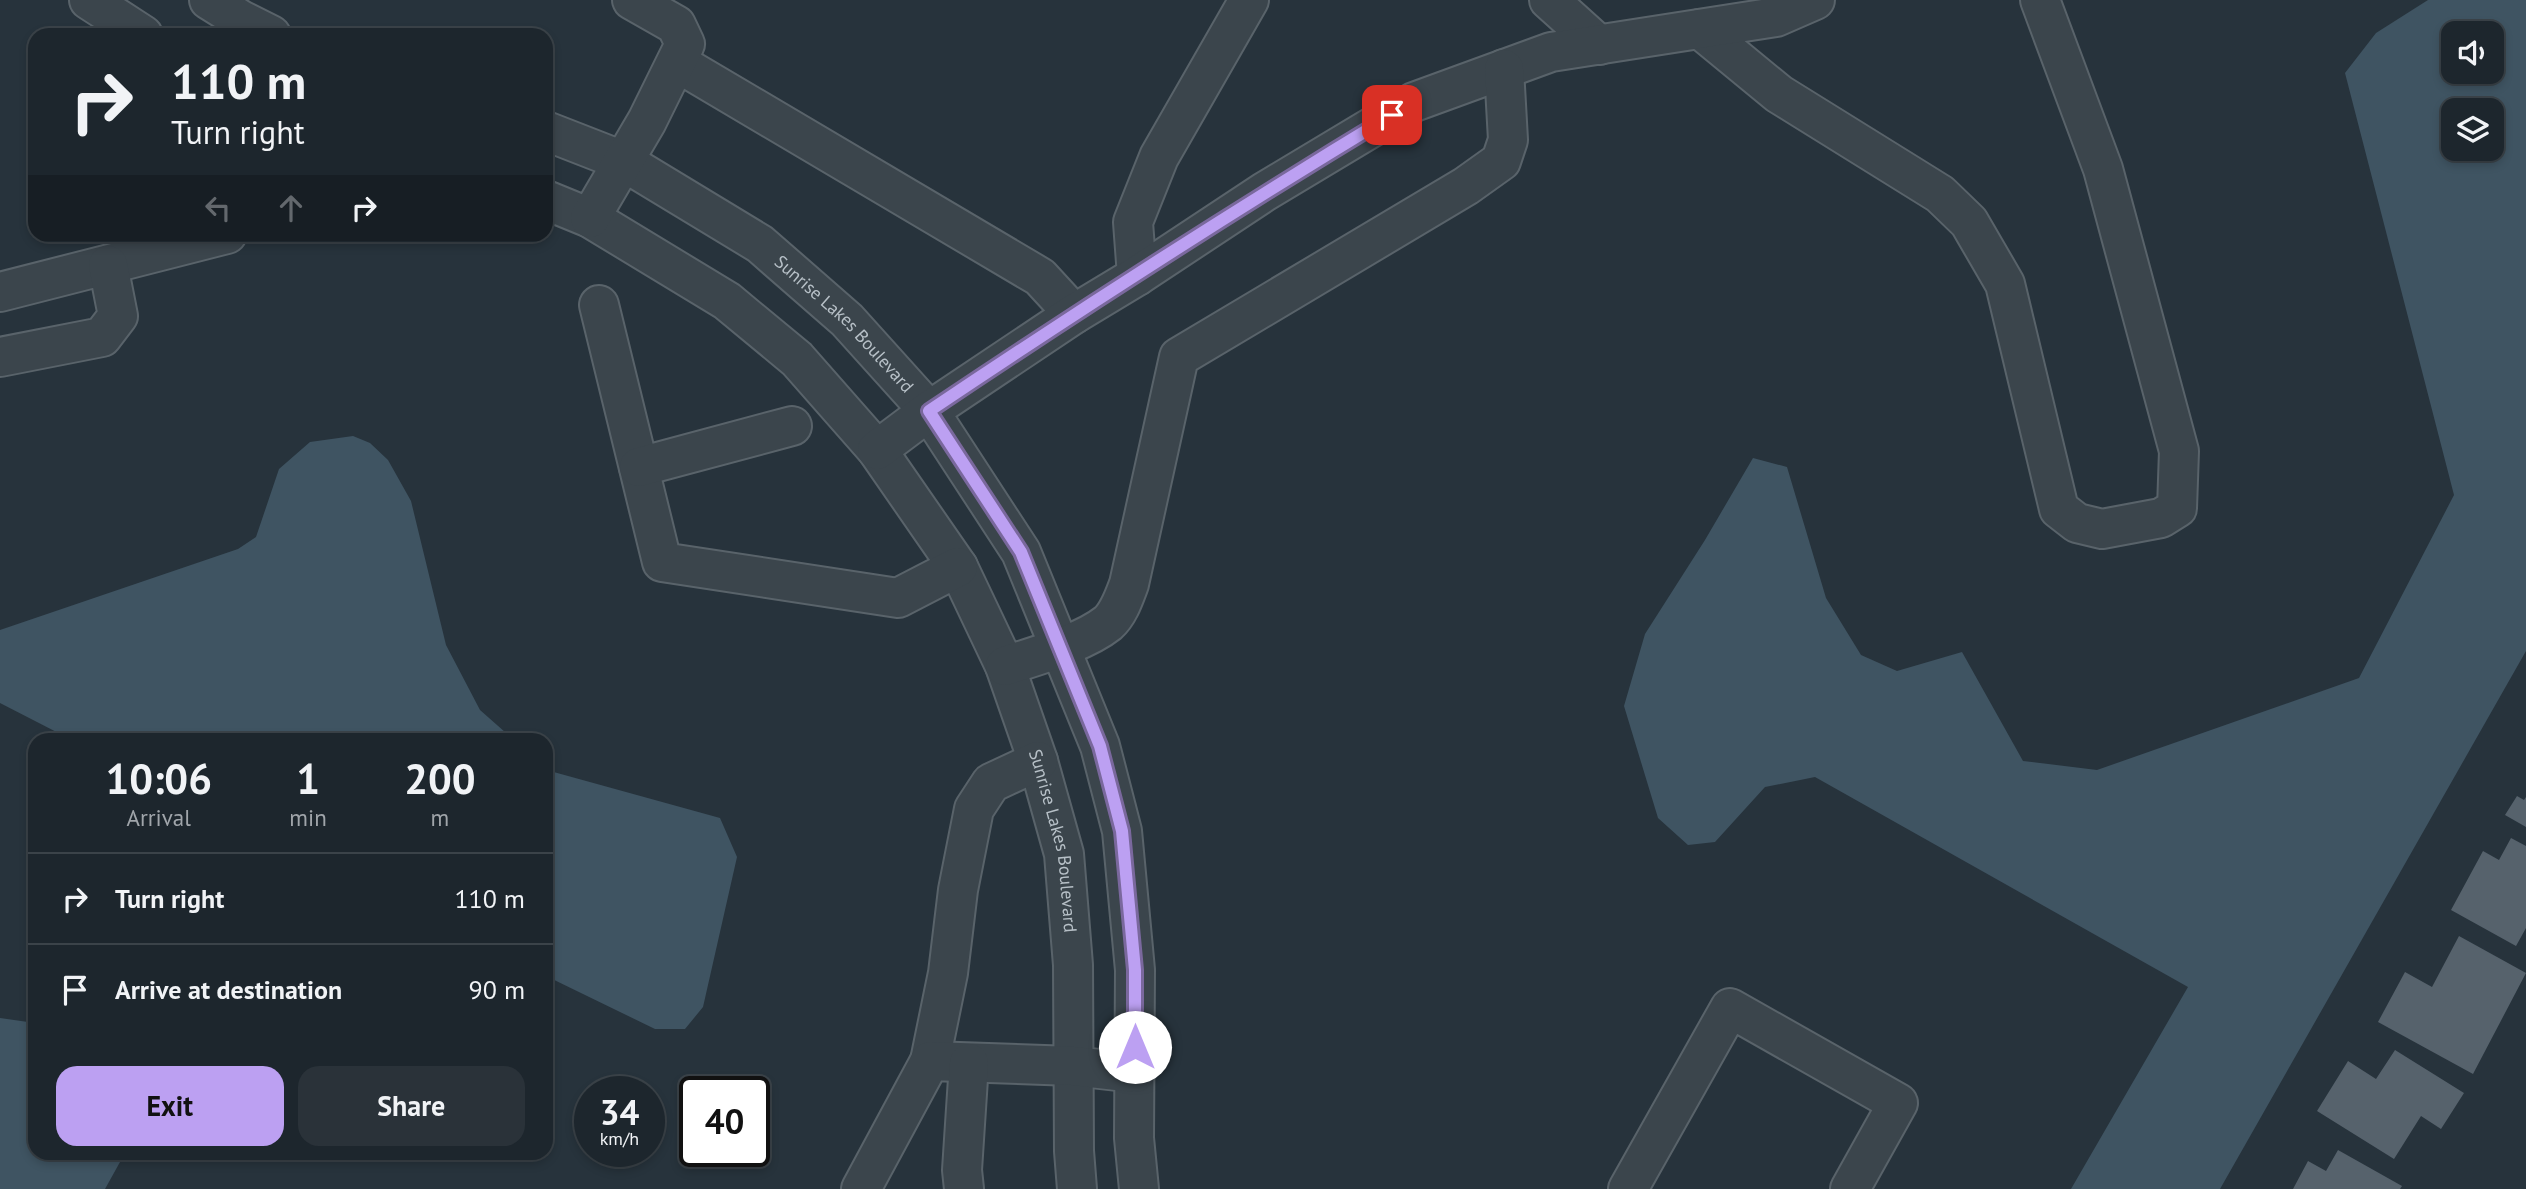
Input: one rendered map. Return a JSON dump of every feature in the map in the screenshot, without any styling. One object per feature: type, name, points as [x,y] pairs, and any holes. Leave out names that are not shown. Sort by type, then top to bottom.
[{"type":"street","points":[[89,0],[132,28]]},
{"type":"street","points":[[209,0],[255,18]]},
{"type":"street","points":[[590,218],[678,63],[685,44],[676,25],[632,0]]},
{"type":"street","points":[[1137,276],[1133,222],[1159,157],[1249,0]]},
{"type":"street","points":[[1549,0],[1599,45]]},
{"type":"street","points":[[877,450],[929,411],[1074,314],[1264,192],[1414,102],[1550,52],[1776,17],[1815,0]]},
{"type":"street","points":[[1700,29],[1779,94],[1940,194],[1969,222],[2005,284],[2059,509],[2077,523],[2102,529],[2161,518],[2177,508],[2179,451],[2103,169],[2040,0]]},
{"type":"street","points":[[678,63],[1040,276],[1074,314]]},
{"type":"street","points":[[1004,666],[1062,648],[1107,624],[1122,603],[1129,584],[1179,357],[1466,186],[1501,162],[1508,140],[1504,69]]},
{"type":"street","name":"Sunrise Lakes Boulevard","points":[[553,134],[623,161],[760,244],[847,320],[929,411],[1021,552],[1100,746],[1122,831],[1135,970],[1134,1138],[1139,1189]]},
{"type":"street","name":"Sunrise Lakes Boulevard","points":[[553,203],[590,218],[727,302],[797,359],[877,450],[958,567],[1004,666],[1038,761],[1064,854],[1073,965],[1074,1151],[1077,1189]]},
{"type":"street","points":[[0,292],[196,242]]},
{"type":"street","points":[[0,357],[102,337],[118,316],[107,265]]},
{"type":"street","points":[[599,305],[662,562],[898,598],[958,567]]},
{"type":"street","points":[[639,467],[792,426]]},
{"type":"street","points":[[861,1189],[930,1061],[948,973],[958,890],[974,809],[991,783],[1038,761]]},
{"type":"street","points":[[1628,1189],[1730,1008],[1898,1103],[1850,1189]]},
{"type":"street","points":[[930,1061],[1073,1066],[1135,1073]]},
{"type":"street","points":[[964,1189],[962,1170],[969,1063]]},
{"type":"water","points":[[2428,0],[2526,0],[2526,651],[2220,1189],[2071,1189],[2188,987],[1815,777],[1765,787],[1715,842],[1688,845],[1658,818],[1624,706],[1645,634],[1753,458],[1787,467],[1826,598],[1861,655],[1897,671],[1962,652],[2023,761],[2097,770],[2359,678],[2454,495],[2345,73],[2376,33]]},
{"type":"water","points":[[353,436],[370,443],[388,460],[411,501],[446,645],[480,710],[506,733],[58,733],[0,703],[0,630],[238,549],[256,537],[279,469],[310,442]]},
{"type":"water","points":[[553,772],[720,818],[737,857],[703,1007],[685,1029],[655,1029],[553,979]]},
{"type":"water","points":[[0,1018],[28,1022],[28,1160],[121,1160],[105,1189],[0,1189]]},
{"type":"building","points":[[2517,796],[2524,800],[2526,797],[2526,827],[2505,815]]},
{"type":"building","points":[[2511,838],[2526,846],[2526,928],[2516,946],[2451,910],[2483,851],[2499,860]]},
{"type":"building","points":[[2459,936],[2526,973],[2473,1074],[2378,1022],[2405,972],[2432,987]]},
{"type":"building","points":[[2395,1050],[2464,1093],[2441,1129],[2421,1116],[2394,1159],[2317,1111],[2348,1061],[2376,1079]]},
{"type":"building","points":[[2338,1150],[2402,1186],[2400,1189],[2293,1189],[2308,1161],[2326,1171]]},
{"type":"route","points":[[1135,1047],[1135,970],[1122,831],[1100,746],[1021,552],[929,411],[1264,192],[1392,115]]}]
